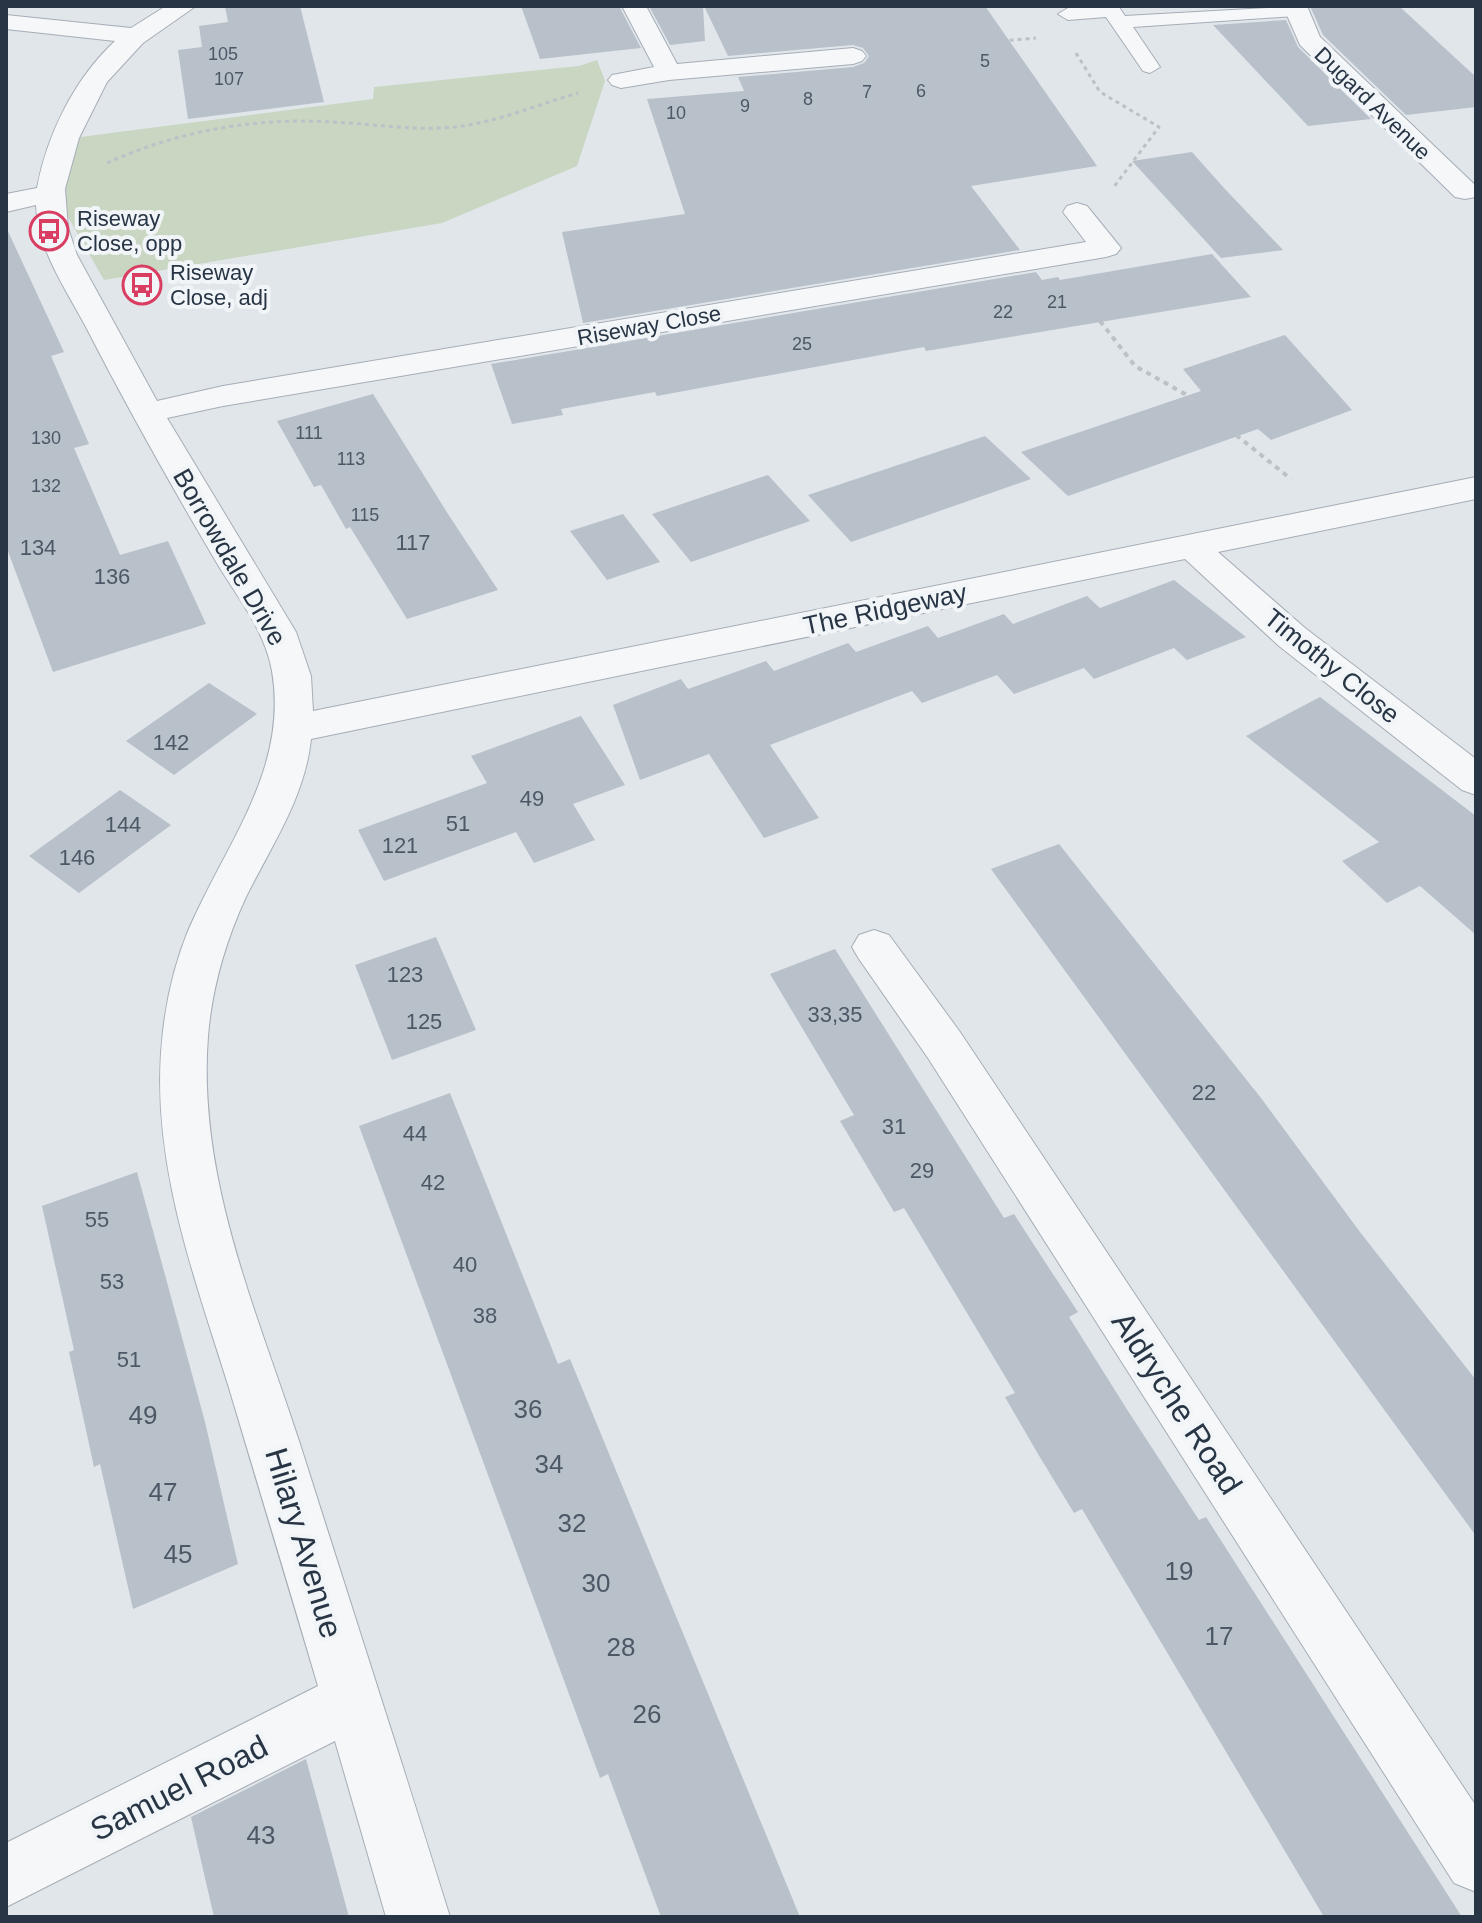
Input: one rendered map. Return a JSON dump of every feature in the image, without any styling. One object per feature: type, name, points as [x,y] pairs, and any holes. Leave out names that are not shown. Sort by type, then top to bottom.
[{"type":"street","name":"Borrowdale Drive","points":[[184,6],[162,17],[120,48],[86,91],[59,156],[50,210],[53,229],[65,256],[147,413],[276,632],[292,672],[294,729],[285,777],[272,812],[211,928],[191,987],[185,1031],[183,1096],[190,1168]]},
{"type":"street","points":[[634,6],[669,72]]},
{"type":"street","name":"Dugard Avenue","points":[[1295,8],[1309,40],[1465,191]]},
{"type":"street","points":[[6,22],[135,36]]},
{"type":"street","points":[[621,80],[669,72],[853,56]]},
{"type":"street","points":[[6,203],[52,192]]},
{"type":"street","name":"Riseway Close","points":[[147,413],[251,391],[1106,248],[1077,212]]},
{"type":"street","name":"The Ridgeway","points":[[294,729],[1476,488]]},
{"type":"street","name":"Timothy Close","points":[[1193,545],[1205,560],[1292,637],[1476,780]]},
{"type":"street","name":"Aldryche Road","points":[[874,947],[944,1045],[1476,1861]]},
{"type":"street","name":"Hilary Avenue","points":[[190,1168],[418,1917]]},
{"type":"street","name":"Samuel Road","points":[[6,1876],[353,1700]]},
{"type":"lane","points":[[1119,22],[1295,8]]},
{"type":"lane","points":[[1068,14],[1112,11],[1150,67]]},
{"type":"path","points":[[853,56],[1049,37]]},
{"type":"path","points":[[1072,48],[1100,92],[1159,127],[1102,203],[1077,212]]},
{"type":"path","points":[[52,192],[141,146],[213,129],[311,121],[427,127],[472,124],[621,80]]},
{"type":"path","points":[[1050,258],[1135,366],[1185,394],[1299,484],[1329,517]]},
{"type":"green space","points":[[597,60],[605,81],[577,166],[442,223],[104,280],[59,201],[65,139],[373,99],[374,87],[579,66]]},
{"type":"building","points":[[225,6],[300,6],[324,102],[188,119],[178,50],[202,47],[199,26],[228,22]]},
{"type":"building","points":[[521,6],[619,6],[641,48],[540,59]]},
{"type":"building","points":[[649,6],[703,6],[705,41],[670,45]]},
{"type":"building","points":[[704,6],[985,6],[1097,166],[971,186],[1020,250],[583,323],[562,232],[685,214],[647,99],[744,91],[738,77],[853,67],[864,63],[869,56],[863,48],[853,45],[728,56]]},
{"type":"building","points":[[1310,6],[1399,6],[1476,77],[1476,107],[1406,115],[1323,35]]},
{"type":"building","points":[[1286,20],[1298,47],[1371,119],[1308,126],[1213,25]]},
{"type":"building","points":[[1192,152],[1283,250],[1221,258],[1132,161]]},
{"type":"building","points":[[6,227],[64,352],[51,356],[89,444],[74,448],[120,555],[168,541],[206,624],[53,672],[6,546]]},
{"type":"building","points":[[1212,254],[1251,297],[926,351],[924,347],[657,396],[655,392],[561,409],[563,415],[512,424],[491,364],[1036,272],[1042,280],[1058,277],[1060,280]]},
{"type":"building","points":[[1285,335],[1352,410],[1271,440],[1258,429],[1068,496],[1021,452],[1201,391],[1183,369]]},
{"type":"building","points":[[373,394],[498,590],[407,619],[350,527],[346,529],[321,485],[314,487],[277,421]]},
{"type":"building","points":[[985,436],[1031,479],[851,542],[808,495]]},
{"type":"building","points":[[768,475],[810,521],[691,562],[652,514]]},
{"type":"building","points":[[623,514],[660,562],[607,580],[570,531]]},
{"type":"building","points":[[1174,580],[1246,637],[1187,660],[1174,648],[1094,679],[1084,668],[1014,694],[997,675],[922,703],[912,691],[770,745],[819,818],[764,838],[709,754],[640,780],[613,705],[681,679],[688,689],[766,661],[774,671],[848,643],[856,652],[928,626],[938,638],[1004,614],[1013,624],[1087,596],[1100,608]]},
{"type":"building","points":[[209,683],[257,714],[174,775],[126,741]]},
{"type":"building","points":[[1320,697],[1476,816],[1476,935],[1420,886],[1387,903],[1342,861],[1379,842],[1246,736]]},
{"type":"building","points":[[581,716],[625,785],[573,804],[595,840],[534,863],[516,832],[384,881],[358,830],[487,783],[471,756]]},
{"type":"building","points":[[120,790],[171,825],[79,893],[29,856]]},
{"type":"building","points":[[1059,844],[1261,1098],[1360,1232],[1476,1380],[1476,1536],[991,869]]},
{"type":"building","points":[[436,937],[476,1030],[392,1060],[355,965]]},
{"type":"building","points":[[835,949],[1004,1218],[1014,1214],[1078,1312],[1069,1317],[1128,1411],[1199,1520],[1206,1517],[1462,1917],[1324,1917],[1082,1509],[1074,1513],[1038,1454],[1005,1397],[1015,1393],[904,1208],[894,1212],[840,1121],[854,1115],[770,974]]},
{"type":"building","points":[[450,1093],[558,1364],[570,1359],[800,1917],[661,1917],[608,1774],[600,1778],[359,1126]]},
{"type":"building","points":[[137,1172],[205,1422],[238,1564],[133,1609],[100,1464],[94,1467],[69,1352],[74,1350],[42,1206]]},
{"type":"building","points":[[306,1759],[349,1917],[214,1917],[191,1817]]},
{"type":"place","name":"Riseway Close, opp","points":[[49,231]]},
{"type":"place","name":"Riseway Close, adj","points":[[142,285]]}]
